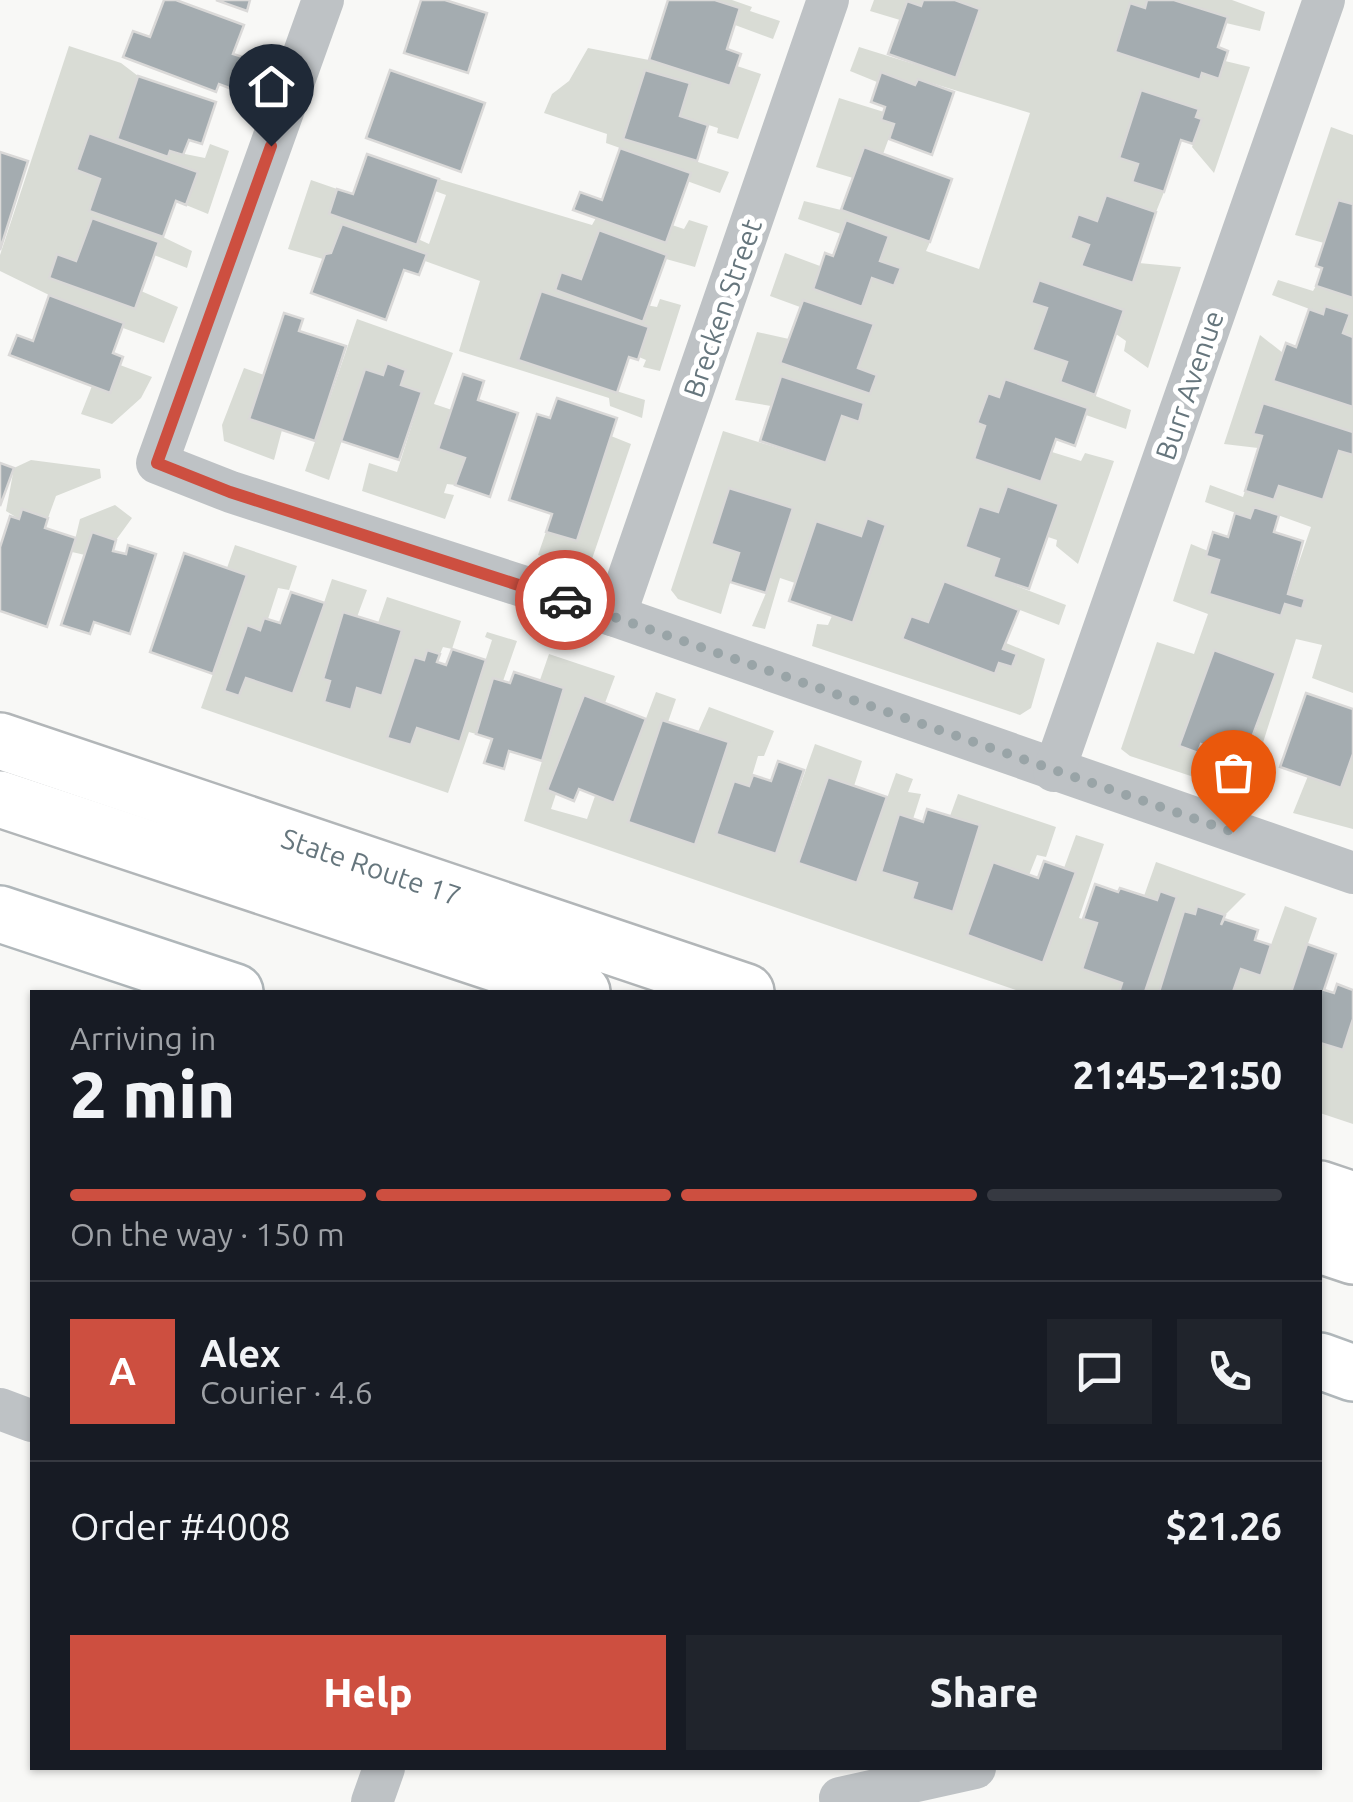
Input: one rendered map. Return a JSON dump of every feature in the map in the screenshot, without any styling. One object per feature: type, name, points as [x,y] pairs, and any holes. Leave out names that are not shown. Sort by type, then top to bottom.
[{"type":"main road","name":"State Route 17","points":[[0,741],[740,990]]},
{"type":"main road","name":"State Route 17","points":[[0,799],[576,990]]},
{"type":"main road","points":[[0,914],[228,990]]},
{"type":"main road","points":[[1322,1190],[1353,1200]]},
{"type":"main road","points":[[1322,1246],[1353,1256]]},
{"type":"main road","points":[[1322,1362],[1353,1373]]},
{"type":"street","points":[[323,0],[157,463],[230,492],[615,616],[1353,873]]},
{"type":"street","name":"Brecken Street","points":[[615,616],[828,0]]},
{"type":"street","name":"Burr Avenue","points":[[1054,771],[1324,0]]},
{"type":"street","points":[[0,1410],[30,1419]]},
{"type":"street","points":[[372,1802],[383,1770]]},
{"type":"street","points":[[835,1789],[962,1770]]},
{"type":"shaded area","points":[[715,0],[732,0],[780,21],[773,39],[735,25],[740,8]]},
{"type":"shaded area","points":[[874,0],[923,0],[921,6],[907,1],[900,20],[870,11]]},
{"type":"shaded area","points":[[955,0],[1147,0],[1145,8],[1130,4],[1115,52],[1199,80],[1202,73],[1219,79],[1225,61],[1250,67],[1214,173],[1192,147],[1202,120],[1196,117],[1119,157],[1138,164],[1132,182],[1164,192],[1156,212],[1106,195],[1097,221],[1078,215],[1070,238],[1089,245],[1082,265],[1139,263],[1181,267],[1148,368],[1124,351],[1126,341],[1116,334],[1124,310],[1032,303],[1047,308],[1033,349],[1067,362],[1060,382],[1131,410],[1126,429],[1086,415],[1088,408],[1006,379],[999,397],[987,394],[977,422],[985,426],[974,459],[1041,482],[1052,452],[1081,461],[1085,453],[1114,461],[1078,564],[1056,546],[1057,540],[1048,537],[1058,504],[1007,487],[998,512],[979,506],[965,546],[999,559],[993,577],[1066,605],[1059,625],[944,581],[928,622],[903,639],[994,674],[999,663],[1012,667],[1017,655],[1003,649],[1006,643],[1045,659],[1031,708],[1020,715],[812,646],[817,624],[828,625],[832,616],[853,622],[886,525],[868,519],[861,536],[795,583],[780,578],[765,629],[752,626],[793,509],[729,488],[711,544],[739,553],[721,614],[678,599],[671,590],[723,431],[826,463],[842,416],[859,421],[864,403],[782,376],[771,406],[735,400],[757,332],[789,339],[781,363],[870,394],[877,375],[858,368],[874,325],[803,300],[800,307],[770,296],[785,253],[820,266],[813,289],[861,307],[872,278],[894,286],[901,269],[880,261],[889,236],[847,221],[841,234],[798,219],[804,201],[930,242],[926,251],[979,269],[1030,113],[918,79],[915,85],[881,73],[877,82],[850,71],[859,47],[956,77],[980,9]]},
{"type":"shaded area","points":[[1174,0],[1232,0],[1265,12],[1260,31],[1226,23]]},
{"type":"shaded area","points":[[69,46],[121,63],[138,76],[117,138],[168,156],[170,151],[205,158],[210,144],[229,151],[208,214],[186,205],[198,172],[90,133],[76,170],[100,179],[89,211],[192,251],[187,268],[154,255],[158,242],[92,218],[76,261],[57,255],[49,278],[134,309],[141,291],[178,307],[164,343],[0,271],[0,255]]},
{"type":"shaded area","points":[[588,48],[649,60],[730,86],[737,66],[761,74],[738,139],[680,116],[689,83],[645,70],[624,138],[729,172],[720,193],[687,181],[690,173],[606,143],[607,134],[544,113],[552,94],[569,81]]},
{"type":"shaded area","points":[[839,98],[884,112],[881,120],[894,124],[883,154],[863,148],[853,178],[816,167]]},
{"type":"shaded area","points":[[1331,127],[1353,135],[1353,204],[1338,200],[1324,243],[1295,235]]},
{"type":"shaded area","points":[[439,179],[592,225],[596,218],[665,243],[672,225],[684,229],[689,220],[708,226],[695,267],[666,259],[666,255],[581,279],[561,272],[555,289],[657,307],[660,299],[681,305],[660,371],[643,367],[646,360],[639,357],[649,327],[518,360],[645,400],[642,418],[610,406],[609,398],[459,351],[480,281],[425,261],[427,254],[342,224],[331,253],[323,259],[288,249],[311,180],[337,189],[329,214],[416,244],[418,239],[429,244],[446,195],[435,191]]},
{"type":"shaded area","points":[[1278,280],[1313,291],[1316,286],[1353,298],[1353,337],[1343,333],[1349,313],[1326,306],[1323,314],[1272,295]]},
{"type":"shaded area","points":[[357,319],[453,353],[434,404],[452,410],[465,458],[455,485],[447,484],[444,493],[454,495],[445,519],[362,491],[369,463],[397,472],[422,393],[401,385],[406,370],[388,363],[383,375],[365,370],[329,480],[305,471]]},
{"type":"shaded area","points":[[1260,335],[1283,353],[1274,381],[1353,407],[1353,432],[1264,403],[1254,433],[1262,436],[1258,448],[1224,444]]},
{"type":"shaded area","points":[[120,365],[152,377],[141,398],[112,424],[81,414],[92,386],[110,392]]},
{"type":"shaded area","points":[[244,368],[264,375],[250,419],[282,430],[274,460],[224,441],[222,425]]},
{"type":"shaded area","points":[[611,436],[631,444],[591,562],[578,566],[538,555],[546,532],[577,541]]},
{"type":"shaded area","points":[[1339,451],[1353,455],[1353,693],[1312,678],[1322,645],[1296,639],[1246,796],[1235,792],[1275,673],[1215,651],[1179,746],[1210,758],[1203,780],[1130,756],[1121,749],[1157,642],[1194,654],[1208,614],[1173,601],[1191,544],[1219,560],[1209,594],[1281,616],[1285,604],[1302,609],[1288,594],[1311,527],[1255,507],[1250,518],[1205,502],[1210,485],[1243,497],[1245,491],[1274,500],[1279,486],[1323,500]]},
{"type":"shaded area","points":[[31,460],[100,469],[101,478],[56,496],[48,518],[22,509],[19,519],[6,511],[14,468]]},
{"type":"shaded area","points":[[115,505],[132,518],[116,540],[92,532],[85,555],[72,552],[80,519]]},
{"type":"shaded area","points":[[235,545],[297,566],[289,590],[278,588],[268,619],[260,630],[247,626],[224,691],[238,696],[246,678],[293,694],[332,579],[367,590],[357,617],[343,613],[323,678],[330,681],[350,709],[357,688],[382,695],[402,631],[378,623],[387,597],[461,621],[452,649],[443,647],[440,654],[427,650],[424,660],[414,658],[388,738],[411,745],[417,728],[459,741],[492,640],[485,637],[487,632],[517,641],[503,681],[493,679],[476,734],[469,732],[448,793],[201,708],[247,576],[227,568]]},
{"type":"shaded area","points":[[549,654],[615,676],[605,703],[584,695],[548,790],[556,794],[551,809],[587,819],[595,796],[614,803],[656,692],[676,699],[668,722],[662,721],[628,822],[695,844],[729,743],[698,732],[709,707],[774,731],[764,756],[758,756],[749,786],[717,835],[776,854],[815,744],[862,761],[854,786],[828,777],[799,863],[857,883],[896,773],[913,779],[908,792],[921,794],[913,819],[900,814],[881,871],[917,883],[913,899],[953,911],[980,826],[950,816],[958,794],[1056,827],[1046,857],[1037,855],[1029,875],[993,862],[967,935],[1042,963],[1075,873],[1064,868],[1076,835],[1104,844],[1079,918],[1097,923],[1082,969],[1122,983],[1120,990],[1016,990],[524,821],[564,688],[540,680]]},
{"type":"shaded area","points":[[1353,754],[1353,829],[1293,813],[1308,776],[1341,788]]},
{"type":"shaded area","points":[[1156,862],[1246,894],[1225,915],[1198,906],[1195,914],[1184,912],[1160,990],[1146,990],[1177,897],[1160,891],[1157,900],[1144,896]]},
{"type":"shaded area","points":[[1285,906],[1317,918],[1292,990],[1235,990],[1241,969],[1260,975]]},
{"type":"shaded area","points":[[1353,1019],[1353,1124],[1322,1114],[1322,1044],[1343,1050]]},
{"type":"building","points":[[164,0],[176,0],[244,25],[233,54],[243,57],[232,89],[219,84],[216,92],[123,57],[133,31],[150,37]]},
{"type":"building","points":[[216,0],[250,0],[247,11]]},
{"type":"building","points":[[421,0],[445,0],[487,13],[468,73],[404,53]]},
{"type":"building","points":[[668,0],[715,0],[740,8],[727,49],[741,54],[730,86],[649,60]]},
{"type":"building","points":[[923,0],[955,0],[980,9],[956,78],[888,54],[907,1],[921,6]]},
{"type":"building","points":[[1147,0],[1174,0],[1228,17],[1218,47],[1228,51],[1219,79],[1202,73],[1200,80],[1115,52],[1130,3],[1145,8]]},
{"type":"building","points":[[390,70],[485,103],[461,172],[366,138]]},
{"type":"building","points":[[645,70],[690,83],[680,116],[708,125],[697,161],[623,139]]},
{"type":"building","points":[[881,72],[915,85],[918,79],[954,92],[932,155],[889,139],[894,124],[881,120],[885,107],[871,102]]},
{"type":"building","points":[[138,76],[216,102],[202,144],[189,140],[183,155],[170,151],[168,157],[117,139]]},
{"type":"building","points":[[1141,90],[1199,109],[1196,117],[1202,119],[1193,144],[1181,140],[1164,192],[1132,182],[1138,164],[1119,158]]},
{"type":"building","points":[[89,133],[198,172],[186,205],[176,201],[163,237],[89,211],[100,179],[76,170]]},
{"type":"building","points":[[864,147],[952,179],[930,242],[841,210]]},
{"type":"building","points":[[620,148],[691,173],[666,243],[573,210],[580,192],[602,200]]},
{"type":"building","points":[[0,152],[28,161],[0,250]]},
{"type":"building","points":[[367,154],[439,179],[417,245],[329,214],[337,189],[353,194]]},
{"type":"building","points":[[1106,195],[1156,212],[1133,283],[1081,266],[1089,245],[1070,238],[1078,214],[1097,221]]},
{"type":"building","points":[[1338,200],[1353,204],[1353,298],[1316,286],[1322,268],[1316,266]]},
{"type":"building","points":[[92,218],[159,242],[135,309],[49,278],[57,254],[76,261]]},
{"type":"building","points":[[846,220],[889,236],[880,261],[901,268],[894,286],[872,278],[862,307],[813,289],[825,253],[833,256]]},
{"type":"building","points":[[342,224],[427,254],[419,275],[404,270],[386,320],[311,293],[325,254],[331,253]]},
{"type":"building","points":[[599,230],[667,255],[643,322],[555,290],[561,272],[581,279]]},
{"type":"building","points":[[1039,280],[1124,310],[1095,395],[1060,382],[1067,362],[1032,350],[1047,308],[1031,303]]},
{"type":"building","points":[[541,291],[649,327],[638,360],[629,357],[617,393],[518,360]]},
{"type":"building","points":[[49,295],[124,323],[113,353],[123,357],[110,393],[9,355],[17,335],[33,341]]},
{"type":"building","points":[[803,300],[874,324],[858,368],[877,375],[870,394],[780,363]]},
{"type":"building","points":[[1325,306],[1350,314],[1343,333],[1353,337],[1353,407],[1273,381],[1286,343],[1296,347],[1309,309],[1323,314]]},
{"type":"building","points":[[284,313],[303,319],[299,331],[346,346],[315,441],[249,419]]},
{"type":"building","points":[[387,363],[406,370],[401,385],[422,392],[399,460],[341,441],[365,369],[383,375]]},
{"type":"building","points":[[463,374],[484,381],[478,400],[518,413],[490,497],[455,485],[465,458],[438,449]]},
{"type":"building","points":[[781,376],[864,403],[859,422],[842,416],[826,463],[760,441]]},
{"type":"building","points":[[1005,379],[1088,408],[1075,446],[1056,439],[1041,482],[974,459],[985,426],[977,423],[988,393],[999,397]]},
{"type":"building","points":[[557,398],[617,418],[577,541],[546,532],[552,514],[509,500],[537,414],[550,418]]},
{"type":"building","points":[[1263,403],[1353,432],[1353,455],[1339,451],[1323,500],[1279,486],[1274,500],[1245,491],[1262,436],[1253,434]]},
{"type":"building","points":[[0,463],[14,468],[0,506]]},
{"type":"building","points":[[1007,486],[1059,504],[1029,589],[993,577],[999,559],[965,547],[979,506],[998,512]]},
{"type":"building","points":[[729,488],[793,508],[766,593],[730,582],[739,553],[711,544]]},
{"type":"building","points":[[1254,507],[1279,515],[1274,532],[1303,541],[1288,594],[1305,599],[1302,609],[1285,604],[1281,616],[1209,594],[1219,560],[1206,556],[1213,532],[1228,537],[1235,513],[1250,518]]},
{"type":"building","points":[[22,509],[48,518],[45,528],[76,538],[47,627],[0,611],[0,547],[10,516],[19,519]]},
{"type":"building","points":[[867,518],[886,525],[853,623],[789,601],[816,521],[861,536]]},
{"type":"building","points":[[92,532],[116,540],[113,551],[126,554],[128,545],[156,554],[130,634],[94,622],[90,634],[61,625]]},
{"type":"building","points":[[184,553],[247,575],[213,674],[150,652]]},
{"type":"building","points":[[944,581],[1019,610],[1003,649],[1017,654],[1012,667],[999,663],[995,674],[902,639],[911,616],[928,622]]},
{"type":"building","points":[[291,592],[325,603],[293,694],[246,678],[239,696],[224,691],[247,625],[260,630],[264,618],[280,623]]},
{"type":"building","points":[[343,612],[402,630],[382,696],[357,688],[351,710],[324,702],[330,681],[323,679]]},
{"type":"building","points":[[452,649],[486,660],[460,742],[417,728],[411,745],[387,738],[414,657],[424,660],[427,650],[440,654],[437,662],[446,665]]},
{"type":"building","points":[[1214,650],[1276,673],[1247,751],[1218,741],[1215,749],[1201,744],[1198,753],[1179,746]]},
{"type":"building","points":[[514,672],[564,688],[542,761],[509,751],[504,769],[484,763],[492,739],[476,734],[493,678],[510,683]]},
{"type":"building","points":[[1306,693],[1353,709],[1353,754],[1341,788],[1280,767]]},
{"type":"building","points":[[584,695],[646,719],[614,803],[579,789],[574,801],[547,790]]},
{"type":"building","points":[[662,720],[729,742],[695,845],[628,822]]},
{"type":"building","points":[[778,761],[804,770],[776,854],[716,834],[734,781],[749,786],[753,775],[771,781]]},
{"type":"building","points":[[828,777],[887,797],[857,883],[798,863]]},
{"type":"building","points":[[927,809],[980,825],[953,912],[912,899],[917,883],[881,872],[899,814],[923,822]]},
{"type":"building","points":[[1044,861],[1076,872],[1043,963],[967,935],[993,862],[1038,878]]},
{"type":"building","points":[[1095,884],[1157,900],[1160,891],[1177,897],[1146,990],[1120,990],[1122,983],[1082,969],[1097,923],[1083,919]]},
{"type":"building","points":[[1197,906],[1225,915],[1221,925],[1224,919],[1258,930],[1255,940],[1271,945],[1261,976],[1241,969],[1234,990],[1160,990],[1184,911],[1195,914]]},
{"type":"building","points":[[1307,944],[1336,954],[1324,990],[1334,993],[1337,984],[1353,990],[1353,1019],[1343,1050],[1322,1044],[1322,990],[1292,990]]},
{"type":"way so far","points":[[565,600],[1233,832]]},
{"type":"route","points":[[271,146],[157,463],[230,492],[565,600]]}]
